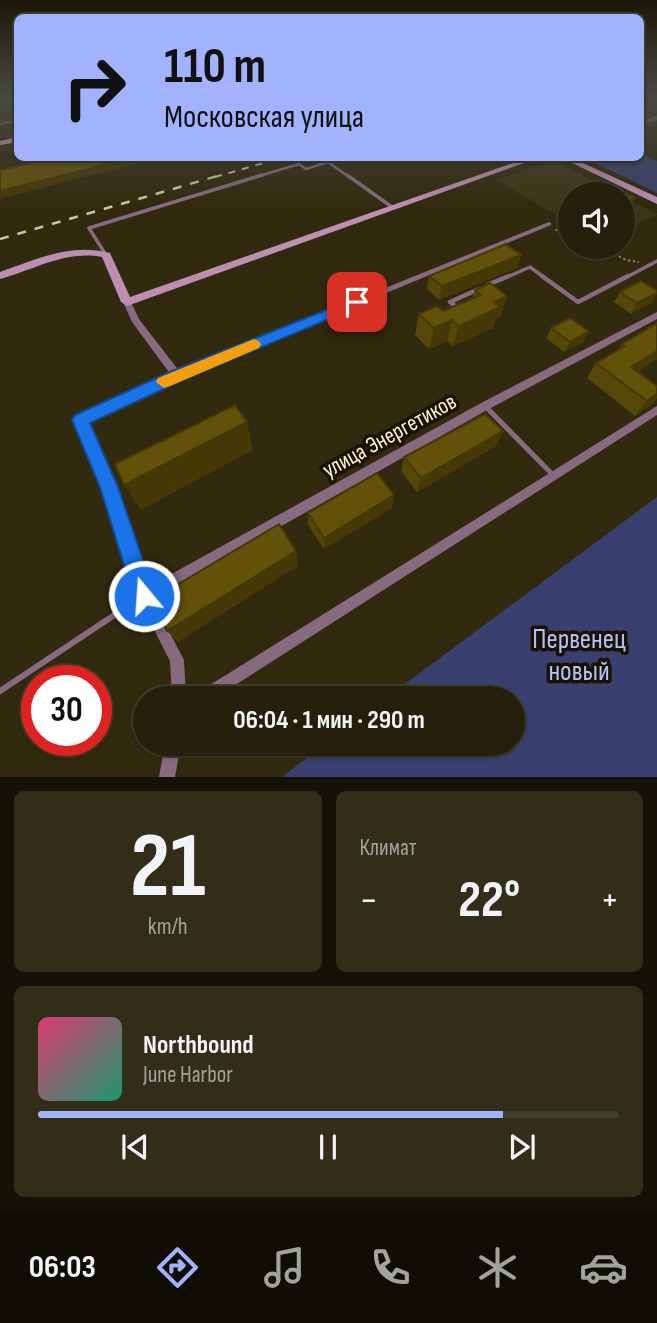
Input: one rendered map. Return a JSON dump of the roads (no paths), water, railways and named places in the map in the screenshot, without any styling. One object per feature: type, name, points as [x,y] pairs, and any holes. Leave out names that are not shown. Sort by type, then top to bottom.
[{"type":"street","points":[[127,303],[525,161]]},
{"type":"street","points":[[572,161],[657,201]]},
{"type":"street","points":[[178,686],[177,660],[144,596],[109,487],[80,420],[177,376],[549,223]]},
{"type":"street","points":[[0,276],[74,251],[106,255],[135,320],[177,376]]},
{"type":"street","name":"улица Энергетиков","points":[[144,596],[485,406],[657,315]]},
{"type":"street","points":[[221,686],[657,410]]},
{"type":"street","points":[[167,777],[171,756]]},
{"type":"lane","points":[[106,255],[89,228],[299,164],[306,169],[328,162],[392,207]]},
{"type":"lane","points":[[464,314],[450,302],[530,267],[578,302],[657,261]]},
{"type":"lane","points":[[485,406],[554,476]]},
{"type":"lane","points":[[0,691],[144,596]]},
{"type":"railway","points":[[215,177],[271,161]]},
{"type":"railway","points":[[0,239],[221,175]]},
{"type":"park label","name":"Первенец новый","points":[[579,654]]}]
